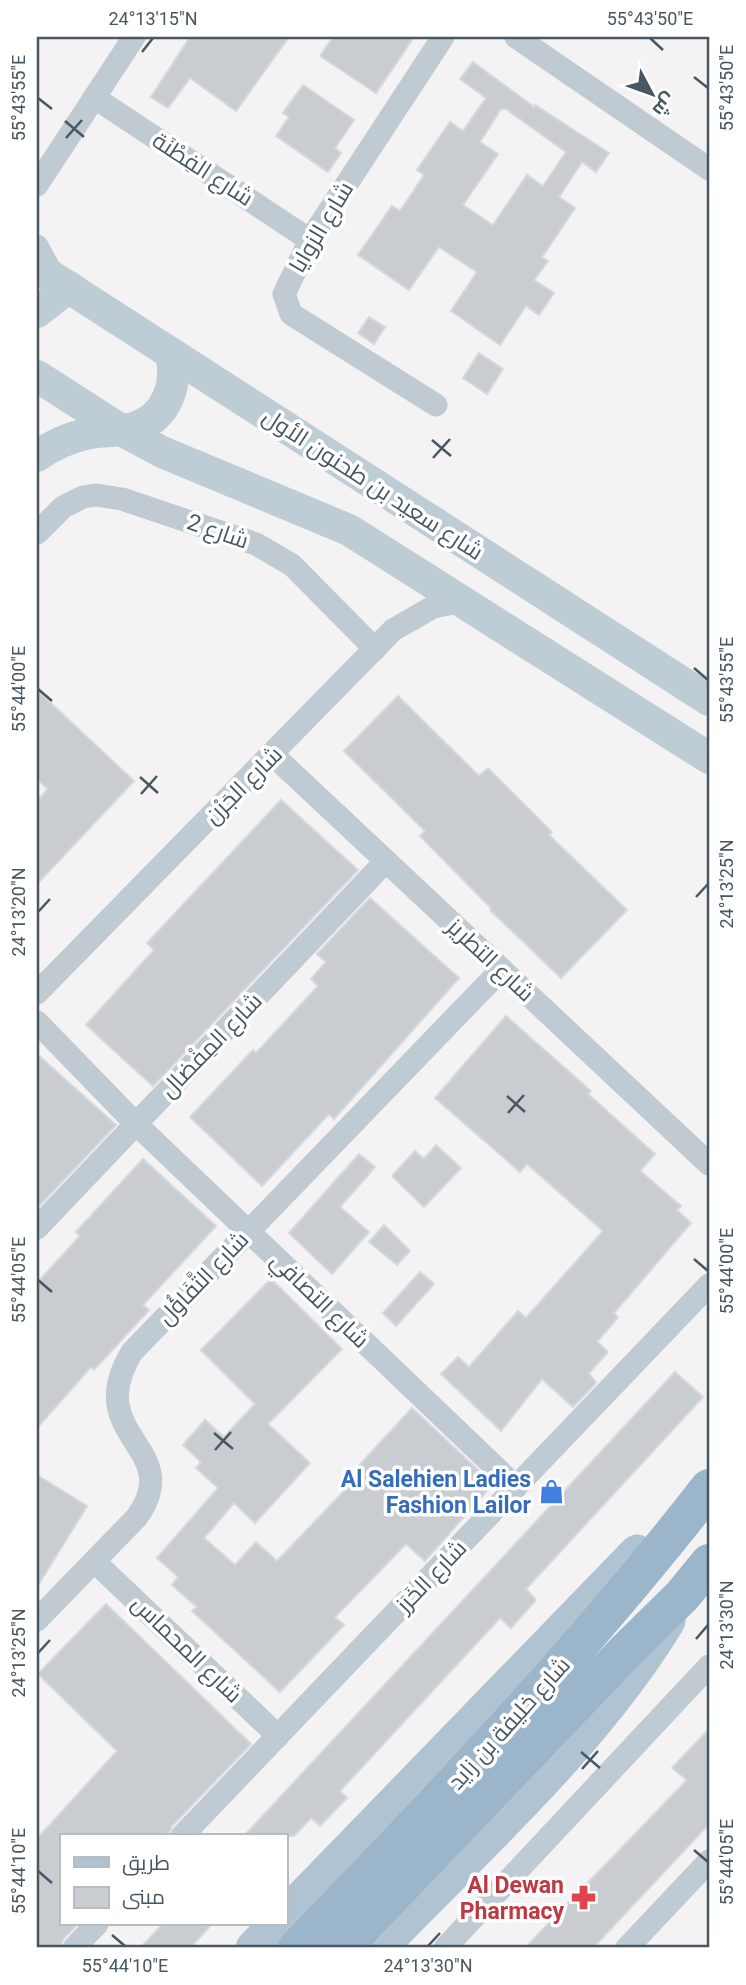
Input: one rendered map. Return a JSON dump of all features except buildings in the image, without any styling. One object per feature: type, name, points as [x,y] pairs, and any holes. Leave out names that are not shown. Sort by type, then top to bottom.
[{"type":"highway","name":"شارع خليفة بن زايد","points":[[297,1948],[401,1842],[558,1670],[653,1560],[702,1497]]},
{"type":"highway","name":"شارع خليفة بن زايد","points":[[342,1948],[626,1650],[682,1596],[709,1563]]},
{"type":"main road","points":[[37,312],[53,277]]},
{"type":"main road","name":"شارع سعيد بن طحنون الأول","points":[[53,277],[709,700]]},
{"type":"main road","points":[[37,456],[72,438],[121,430],[146,422],[165,404],[174,379],[171,353]]},
{"type":"main road","points":[[37,376],[121,430],[200,470],[277,498],[349,530],[709,758]]},
{"type":"main road","points":[[287,1913],[638,1551],[702,1497]]},
{"type":"main road","points":[[380,1948],[620,1694],[682,1596]]},
{"type":"main road","points":[[253,1948],[274,1926]]},
{"type":"street","points":[[37,185],[134,37]]},
{"type":"street","name":"شارع الزوايا","points":[[436,405],[291,314],[284,294],[310,240],[443,37]]},
{"type":"street","points":[[516,37],[707,162]]},
{"type":"street","name":"شارع الفِطْنَة","points":[[95,98],[310,240]]},
{"type":"street","points":[[37,246],[53,277]]},
{"type":"street","name":"شارع 2","points":[[37,533],[63,507],[83,497],[96,495],[122,499],[256,544],[292,565],[375,649]]},
{"type":"street","name":"شارع الجَرْن","points":[[37,993],[393,630],[419,613],[463,601]]},
{"type":"street","name":"شارع التطريز","points":[[273,755],[709,1164]]},
{"type":"street","name":"شارع المِفْضال","points":[[37,1228],[386,862]]},
{"type":"street","name":"شارع التَّفَاؤُل","points":[[37,1620],[137,1517],[150,1489],[146,1457],[124,1427],[116,1405],[124,1365],[142,1341],[500,970]]},
{"type":"street","name":"شارع التصافي","points":[[37,1022],[136,1124],[516,1487]]},
{"type":"street","name":"شارع الخَرَز","points":[[184,1834],[709,1285]]},
{"type":"street","name":"شارع المحماس","points":[[95,1562],[278,1736]]},
{"type":"street","points":[[444,1948],[709,1666]]},
{"type":"street","points":[[627,1948],[709,1861]]},
{"type":"street","points":[[74,1948],[95,1926]]},
{"type":"place","name":"Al Salehien Ladies Fashion Lailor","points":[[551,1492]]},
{"type":"place","name":"Al Dewan Pharmacy","points":[[584,1898]]}]
